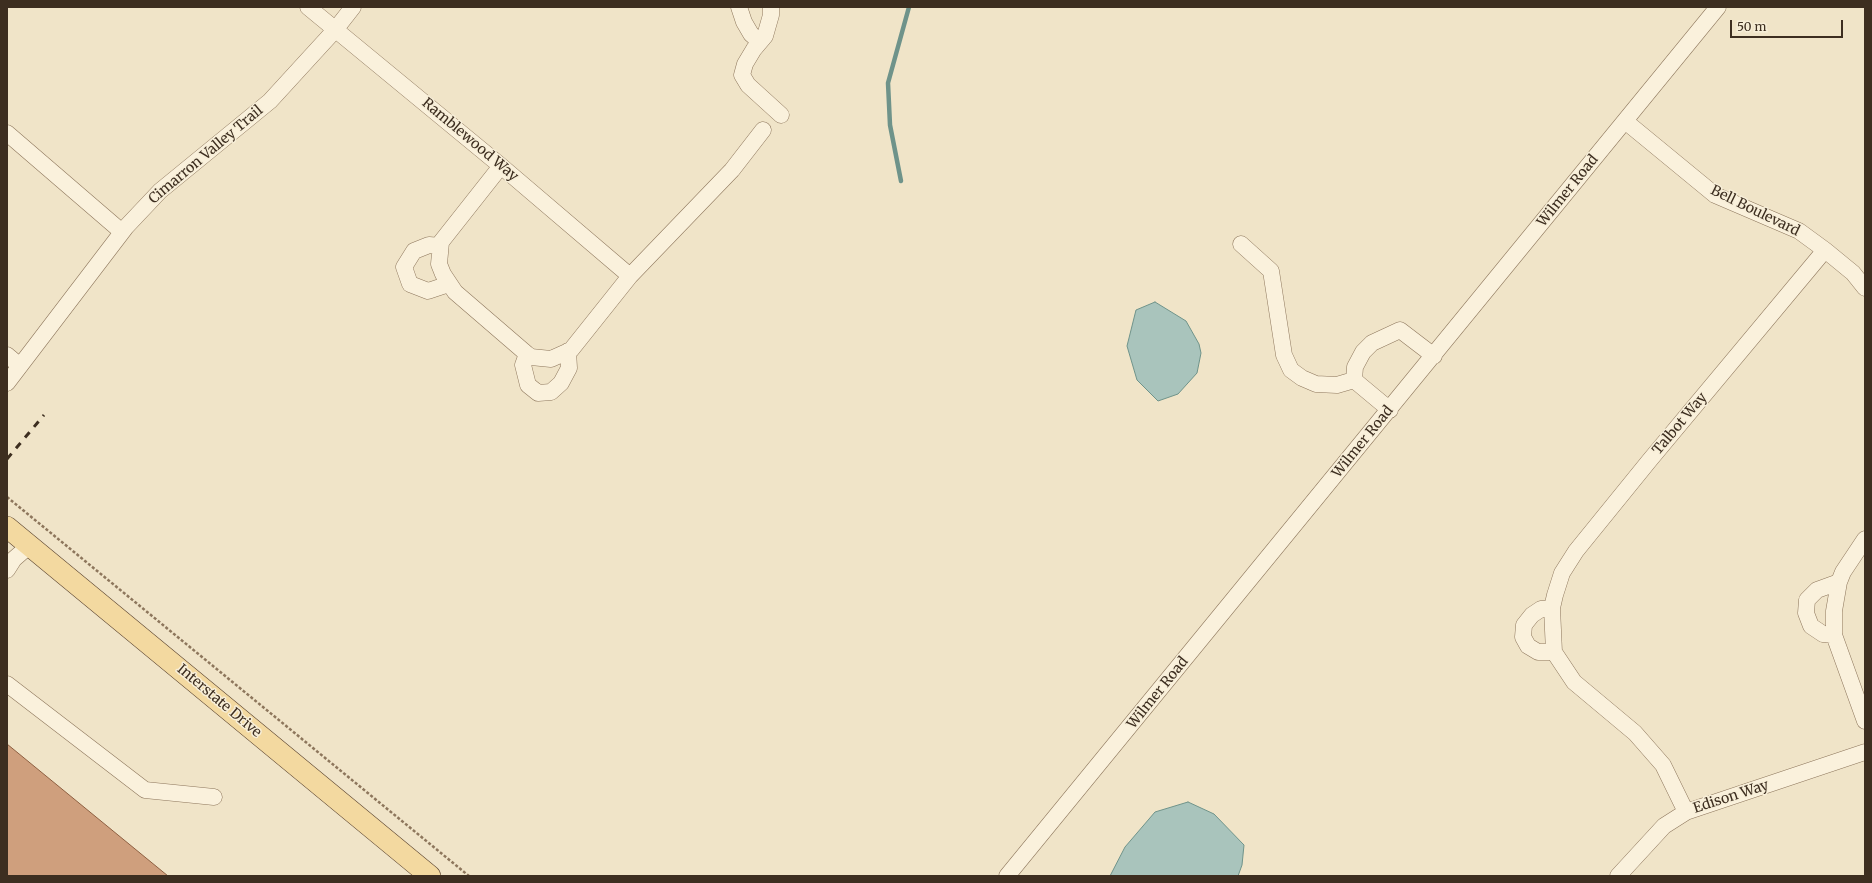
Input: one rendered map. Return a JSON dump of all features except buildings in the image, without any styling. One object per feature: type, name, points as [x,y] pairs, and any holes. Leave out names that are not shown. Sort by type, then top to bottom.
[{"type":"main road","name":"Interstate Drive","points":[[7,527],[430,876]]},
{"type":"street","name":"Ramblewood Way","points":[[308,7],[502,166],[630,276]]},
{"type":"street","name":"Cimarron Valley Trail","points":[[7,383],[122,232],[160,190],[270,101],[335,30],[353,7]]},
{"type":"street","points":[[739,7],[744,22],[751,34],[759,41]]},
{"type":"street","points":[[772,7],[765,36],[759,41],[745,64],[742,75],[748,85],[781,115]]},
{"type":"street","name":"Wilmer Road","points":[[1007,876],[1390,410],[1718,7]]},
{"type":"street","name":"Bell Boulevard","points":[[1625,121],[1715,195],[1799,231],[1826,250],[1853,273],[1865,288]]},
{"type":"street","points":[[502,166],[441,242],[439,264],[449,284],[455,292],[527,354],[531,357],[551,359],[571,350],[630,276],[732,170],[763,130]]},
{"type":"street","points":[[7,133],[122,232]]},
{"type":"street","points":[[1241,244],[1271,271],[1284,355],[1291,370],[1302,378],[1316,384],[1337,385],[1354,380]]},
{"type":"street","points":[[440,246],[429,245],[414,250],[404,267],[410,284],[428,291],[449,284]]},
{"type":"street","name":"Talbot Way","points":[[1554,652],[1552,608],[1562,573],[1576,551],[1654,455],[1826,250]]},
{"type":"street","points":[[1354,380],[1355,367],[1363,352],[1372,343],[1400,330],[1434,356]]},
{"type":"street","points":[[527,354],[523,365],[528,385],[538,393],[551,392],[562,383],[569,368],[568,351]]},
{"type":"street","points":[[7,355],[20,366]]},
{"type":"street","points":[[1354,380],[1390,410]]},
{"type":"street","points":[[1865,539],[1842,572],[1834,611],[1834,635],[1865,721]]},
{"type":"street","points":[[7,570],[14,559],[30,545]]},
{"type":"street","points":[[1834,635],[1823,634],[1811,626],[1806,613],[1807,600],[1817,590],[1839,582]]},
{"type":"street","points":[[1552,608],[1541,609],[1532,615],[1524,625],[1523,637],[1528,646],[1538,652],[1554,652],[1574,682],[1635,733],[1663,765],[1686,812]]},
{"type":"street","points":[[7,684],[146,790],[214,797]]},
{"type":"street","name":"Edison Way","points":[[1618,876],[1664,826],[1686,812],[1865,752]]},
{"type":"path","points":[[7,497],[470,876]]},
{"type":"water","points":[[1155,302],[1186,321],[1199,344],[1201,353],[1197,373],[1178,394],[1158,401],[1137,380],[1127,346],[1136,310]]},
{"type":"water","points":[[1188,802],[1214,814],[1244,845],[1242,865],[1238,876],[1110,876],[1125,847],[1155,812]]},
{"type":"waterway","points":[[901,181],[890,125],[888,83],[909,7]]},
{"type":"railway","points":[[7,459],[44,415]]}]
